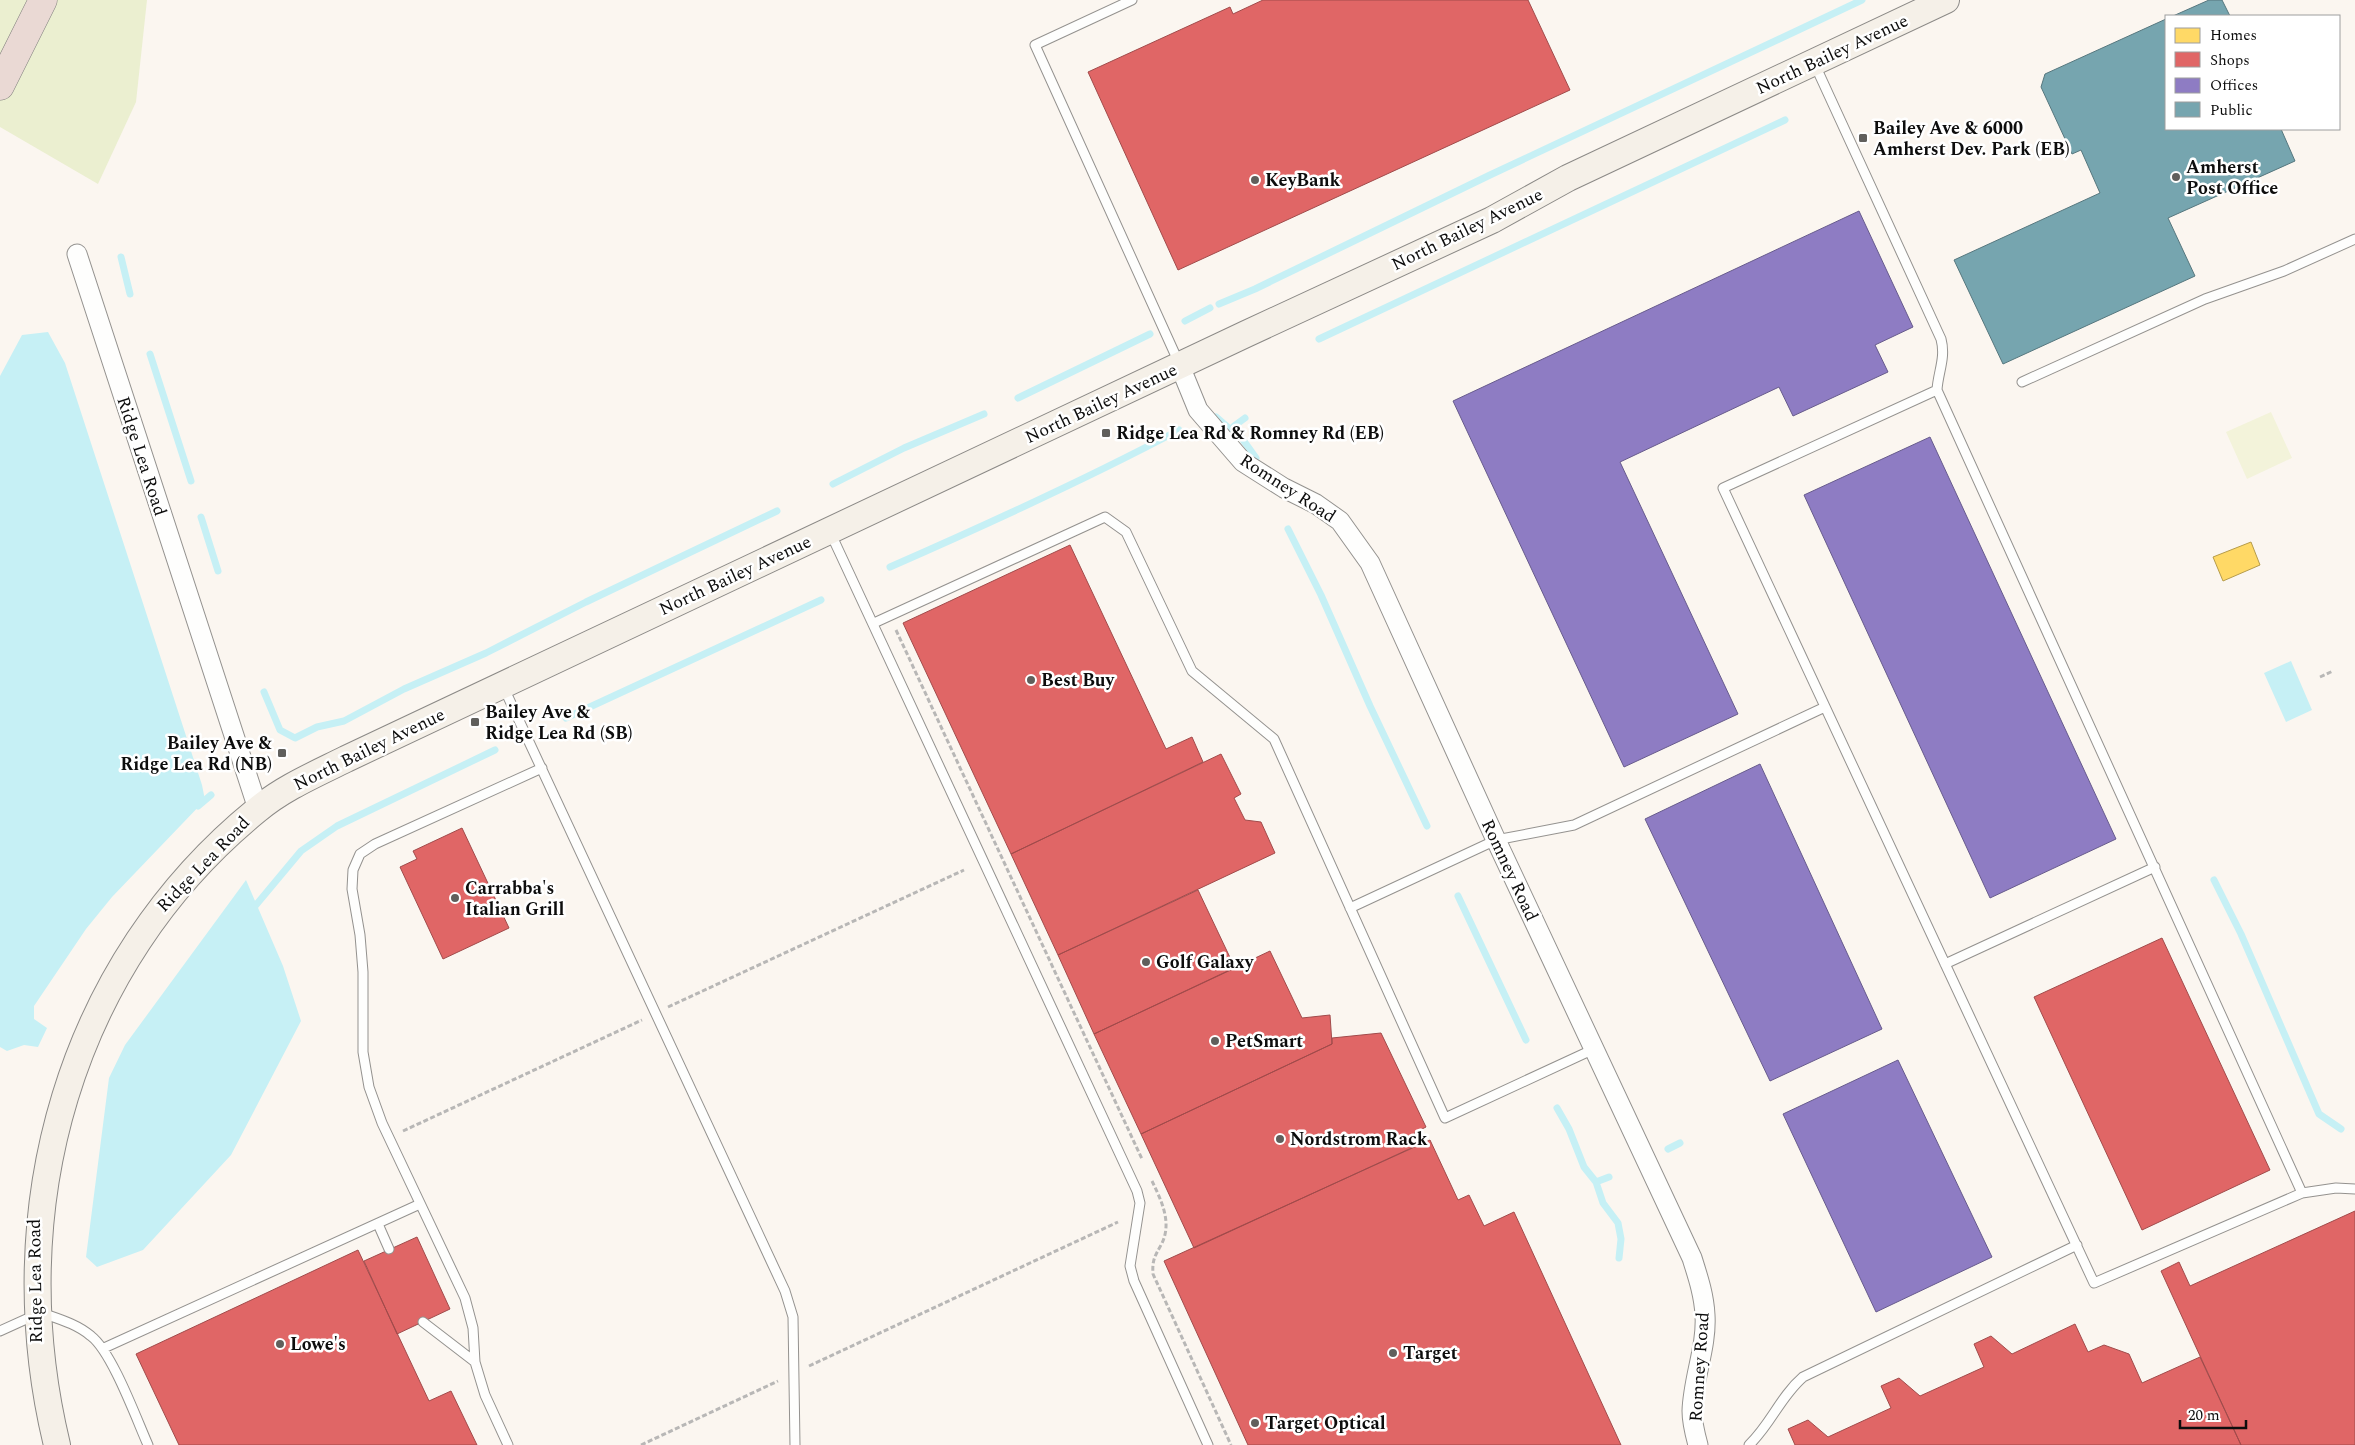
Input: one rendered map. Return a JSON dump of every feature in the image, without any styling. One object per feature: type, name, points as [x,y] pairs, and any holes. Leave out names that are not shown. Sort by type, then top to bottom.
[{"type":"highway","points":[[0,86],[43,0]]},
{"type":"street","name":"North Bailey Avenue","points":[[258,809],[292,786],[346,759],[829,530],[1492,220],[1568,178],[1946,0]]},
{"type":"street","name":"Ridge Lea Road","points":[[57,1445],[47,1414],[39,1370],[32,1313],[31,1251],[34,1207],[42,1160],[57,1099],[79,1040],[105,989],[146,925],[173,890],[258,809],[77,254]]},
{"type":"street","name":"Romney Road","points":[[1180,366],[1198,410],[1243,462],[1284,488],[1316,504],[1340,521],[1370,563],[1496,840],[1692,1258],[1701,1287],[1705,1315],[1704,1335],[1692,1409],[1698,1445]]},
{"type":"lane","points":[[1132,0],[1035,45],[1180,366]]},
{"type":"lane","points":[[1813,63],[1941,339],[1944,352],[1938,376],[1937,390],[2302,1194]]},
{"type":"lane","points":[[2022,382],[2205,299],[2284,271],[2355,239]]},
{"type":"lane","points":[[1937,390],[1723,488],[2094,1283],[2302,1194],[2336,1188],[2355,1189]]},
{"type":"lane","points":[[874,623],[1105,517],[1126,532],[1192,671],[1274,739],[1445,1118],[1594,1049]]},
{"type":"lane","points":[[829,530],[874,623],[1137,1191],[1140,1203],[1130,1266],[1134,1281],[1208,1445]]},
{"type":"lane","points":[[503,684],[785,1291],[793,1317],[795,1445]]},
{"type":"lane","points":[[1350,908],[1496,840],[1574,825],[1826,707]]},
{"type":"lane","points":[[508,1445],[485,1395],[475,1362],[473,1328],[465,1298],[382,1123],[369,1087],[363,1052],[363,972],[360,935],[352,890],[353,870],[360,854],[375,844],[542,768]]},
{"type":"lane","points":[[1945,964],[2155,867]]},
{"type":"lane","points":[[104,1348],[420,1204]]},
{"type":"lane","points":[[378,1224],[389,1250]]},
{"type":"lane","points":[[1749,1445],[1769,1422],[1789,1390],[1803,1377],[2077,1245]]},
{"type":"lane","points":[[0,1331],[32,1313],[74,1325],[91,1335],[104,1348],[148,1445]]},
{"type":"lane","points":[[423,1322],[475,1362]]},
{"type":"path","points":[[2320,677],[2333,671]]},
{"type":"path","points":[[668,1007],[964,870]]},
{"type":"path","points":[[401,1132],[645,1018]]},
{"type":"path","points":[[806,1367],[1118,1222]]},
{"type":"path","points":[[641,1445],[781,1380]]},
{"type":"green space","points":[[0,0],[147,0],[136,102],[98,184],[0,127]]},
{"type":"green space","points":[[2271,412],[2292,458],[2247,479],[2226,432]]},
{"type":"water","points":[[48,332],[65,363],[202,785],[205,800],[112,897],[86,929],[34,1006],[34,1019],[47,1028],[38,1047],[24,1045],[7,1051],[0,1047],[0,376],[22,335]]},
{"type":"water","points":[[2291,661],[2312,710],[2286,722],[2264,673]]},
{"type":"water","points":[[246,880],[283,966],[301,1021],[231,1155],[143,1250],[97,1267],[86,1257],[109,1078],[125,1045]]},
{"type":"building: Homes","points":[[2251,542],[2260,565],[2223,581],[2213,557]]},
{"type":"building: Shops","name":"KeyBank","points":[[1263,0],[1528,0],[1570,90],[1178,270],[1088,72],[1230,7],[1233,14]]},
{"type":"building: Shops","name":"Best Buy","points":[[1070,545],[1166,749],[1192,737],[1203,762],[1011,854],[903,623]]},
{"type":"building: Shops","points":[[1221,754],[1241,794],[1234,798],[1245,820],[1261,822],[1275,853],[1058,955],[1011,854]]},
{"type":"building: Shops","name":"Carrabba's Italian Grill","points":[[462,828],[509,928],[443,959],[400,867],[417,859],[413,851]]},
{"type":"building: Shops","name":"Golf Galaxy","points":[[1198,890],[1235,968],[1094,1034],[1058,955]]},
{"type":"building: Shops","points":[[2162,938],[2270,1170],[2142,1230],[2034,997]]},
{"type":"building: Shops","name":"PetSmart","points":[[1270,951],[1302,1018],[1330,1015],[1332,1044],[1141,1134],[1094,1034]]},
{"type":"building: Shops","name":"Nordstrom Rack","points":[[1381,1033],[1426,1127],[1414,1133],[1420,1144],[1194,1248],[1141,1134],[1332,1044],[1332,1038]]},
{"type":"building: Shops","name":"Target","points":[[1430,1140],[1458,1200],[1469,1195],[1484,1226],[1514,1212],[1621,1445],[1248,1445],[1164,1261]]},
{"type":"building: Shops","points":[[2355,1211],[2355,1445],[2241,1445],[2161,1271],[2179,1262],[2190,1286]]},
{"type":"building: Shops","points":[[417,1237],[450,1309],[397,1334],[364,1261]]},
{"type":"building: Shops","name":"Lowe's","points":[[358,1250],[429,1401],[451,1391],[477,1445],[179,1445],[136,1354]]},
{"type":"building: Shops","points":[[2075,1324],[2088,1352],[2104,1345],[2129,1354],[2142,1383],[2200,1357],[2241,1445],[1795,1445],[1788,1429],[1808,1420],[1828,1437],[1891,1408],[1881,1386],[1899,1378],[1920,1396],[1984,1367],[1974,1344],[1991,1336],[2012,1354]]},
{"type":"building: Offices","points":[[1859,211],[1913,327],[1875,345],[1888,372],[1793,416],[1779,387],[1620,462],[1738,714],[1624,767],[1453,401]]},
{"type":"building: Offices","points":[[1930,437],[2116,839],[1990,898],[1804,495]]},
{"type":"building: Offices","points":[[1760,764],[1882,1029],[1770,1081],[1645,819]]},
{"type":"building: Offices","points":[[1898,1060],[1992,1257],[1876,1312],[1783,1114]]},
{"type":"building: Public","points":[[2209,0],[2222,0],[2230,15],[2175,15]]},
{"type":"building: Public","name":"Amherst Post Office","points":[[2165,19],[2165,130],[2281,130],[2295,161],[2168,218],[2195,276],[2003,364],[1954,260],[2100,193],[2081,150],[2072,154],[2041,87],[2045,74]]},
{"type":"waterway","points":[[1219,304],[1255,289],[1490,175],[1862,0]]},
{"type":"waterway","points":[[1319,339],[1785,120]]},
{"type":"waterway","points":[[121,257],[130,294]]},
{"type":"waterway","points":[[1185,321],[1210,308]]},
{"type":"waterway","points":[[1018,398],[1150,334]]},
{"type":"waterway","points":[[150,354],[191,481]]},
{"type":"waterway","points":[[833,484],[904,448],[984,414]]},
{"type":"waterway","points":[[1216,417],[1232,431]]},
{"type":"waterway","points":[[1234,426],[1245,418]]},
{"type":"waterway","points":[[890,567],[1036,501],[1179,430]]},
{"type":"waterway","points":[[1241,437],[1256,458]]},
{"type":"waterway","points":[[264,692],[280,730],[295,738],[317,727],[344,721],[404,689],[486,653],[586,602],[777,511]]},
{"type":"waterway","points":[[201,517],[218,571]]},
{"type":"waterway","points":[[1288,529],[1321,595],[1370,706],[1427,826]]},
{"type":"waterway","points":[[566,718],[821,600]]},
{"type":"waterway","points":[[251,911],[301,851],[337,826],[495,750]]},
{"type":"waterway","points":[[198,806],[211,795]]},
{"type":"waterway","points":[[2214,880],[2241,934],[2319,1114],[2341,1129]]},
{"type":"waterway","points":[[1458,896],[1526,1040]]},
{"type":"waterway","points":[[1557,1108],[1569,1129],[1584,1167],[1596,1182],[1603,1203],[1618,1223],[1621,1239],[1619,1258]]},
{"type":"waterway","points":[[1668,1149],[1680,1143]]},
{"type":"waterway","points":[[1596,1182],[1609,1177]]},
{"type":"place","name":"Bailey Ave & 6000 Amherst Dev. Park (EB)","points":[[1863,138]]},
{"type":"place","name":"Amherst Post Office","points":[[2176,177]]},
{"type":"place","name":"KeyBank","points":[[1255,180]]},
{"type":"place","name":"Ridge Lea Rd & Romney Rd (EB)","points":[[1106,433]]},
{"type":"place","name":"Best Buy","points":[[1031,680]]},
{"type":"place","name":"Bailey Ave & Ridge Lea Rd (SB)","points":[[475,722]]},
{"type":"place","name":"Bailey Ave & Ridge Lea Rd (NB)","points":[[282,753]]},
{"type":"place","name":"Carrabba's Italian Grill","points":[[455,898]]},
{"type":"place","name":"Golf Galaxy","points":[[1146,962]]},
{"type":"place","name":"PetSmart","points":[[1215,1041]]},
{"type":"place","name":"Nordstrom Rack","points":[[1280,1139]]},
{"type":"place","name":"Lowe's","points":[[280,1344]]},
{"type":"place","name":"Target","points":[[1393,1353]]},
{"type":"place","name":"Target Optical","points":[[1255,1423]]}]
